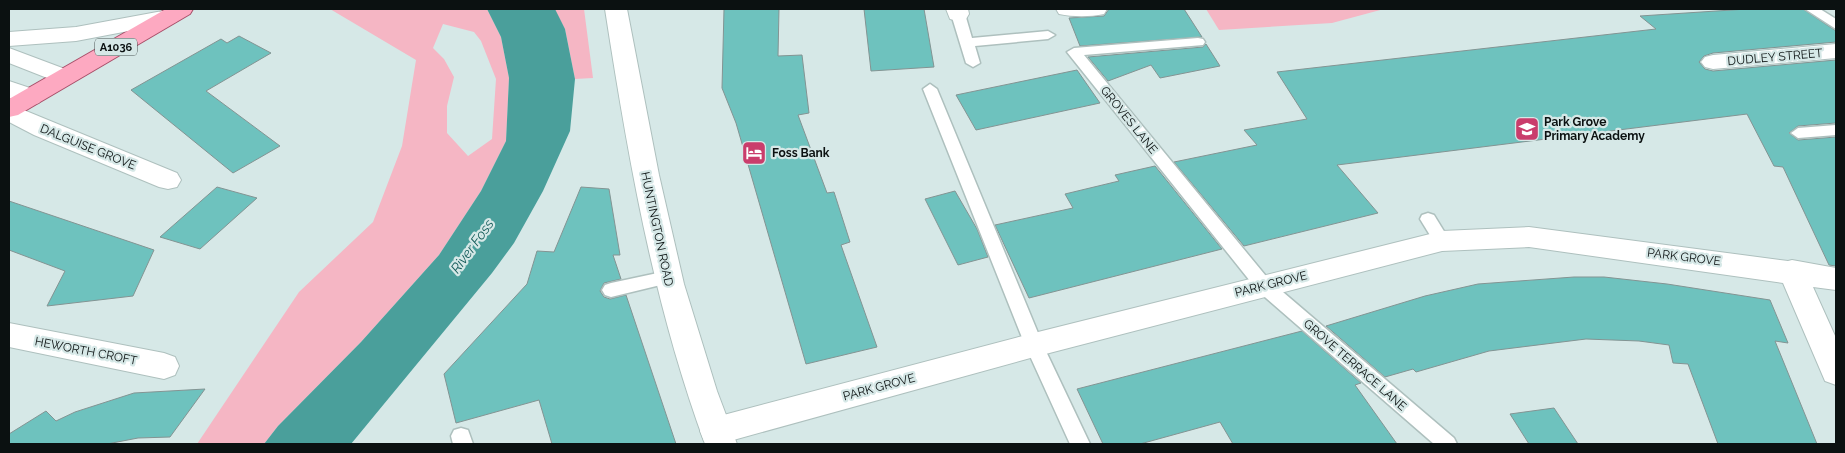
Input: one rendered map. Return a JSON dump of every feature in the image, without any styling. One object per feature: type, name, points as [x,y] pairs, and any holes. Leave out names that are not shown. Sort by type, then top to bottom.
[{"type":"main road","name":"A1036","points":[[9,110],[19,93],[65,77],[175,13]]},
{"type":"street","name":"HUNTINGTON ROAD","points":[[616,9],[655,230],[678,323],[718,438]]},
{"type":"street","points":[[1067,9],[1096,9]]},
{"type":"street","points":[[9,39],[76,34],[175,13]]},
{"type":"street","name":"DUDLEY STREET","points":[[1713,62],[1836,52]]},
{"type":"street","points":[[9,55],[65,77]]},
{"type":"street","name":"DALGUISE GROVE","points":[[9,110],[43,129],[168,180]]},
{"type":"street","name":"PARK GROVE","points":[[718,438],[1034,345],[1264,286],[1435,230],[1529,237],[1792,271],[1836,279]]},
{"type":"street","points":[[1792,271],[1836,372]]},
{"type":"street","name":"HEWORTH CROFT","points":[[9,335],[164,366]]},
{"type":"lane","points":[[1810,9],[1836,25]]},
{"type":"lane","points":[[958,12],[973,63]]},
{"type":"lane","points":[[967,43],[1048,35]]},
{"type":"lane","name":"GROVES LANE","points":[[1198,42],[1074,52],[1264,286]]},
{"type":"lane","points":[[930,90],[1034,345],[1080,444]]},
{"type":"lane","points":[[1798,133],[1836,130]]},
{"type":"lane","points":[[611,290],[667,277]]},
{"type":"lane","name":"GROVE TERRACE LANE","points":[[1264,286],[1447,444]]},
{"type":"shaded area","points":[[330,9],[487,9],[501,37],[509,78],[506,141],[481,191],[439,255],[361,342],[278,426],[264,444],[197,444],[299,292],[373,222],[402,146],[416,60]],"holes":[[[443,24],[474,32],[481,41],[496,79],[492,139],[468,156],[447,133],[447,106],[454,77],[444,59],[433,48]]]},
{"type":"shaded area","points":[[554,9],[584,9],[593,78],[575,79],[565,29]]},
{"type":"shaded area","points":[[1206,9],[1384,9],[1332,23],[1219,30]]},
{"type":"water","name":"River Foss","points":[[487,9],[555,9],[565,29],[575,79],[570,131],[543,191],[514,243],[492,273],[351,444],[264,444],[278,426],[361,342],[439,255],[481,191],[506,141],[509,78],[501,37]]},
{"type":"building","points":[[724,9],[779,9],[778,56],[802,55],[809,113],[798,115],[827,193],[834,192],[850,242],[841,245],[877,347],[806,364],[736,123],[722,88]]},
{"type":"building","points":[[864,9],[924,9],[934,67],[871,71]]},
{"type":"building","points":[[1109,9],[1184,9],[1202,37],[1080,46],[1069,18],[1104,16]]},
{"type":"building","points":[[1747,9],[1803,9],[1836,31],[1836,42],[1713,53],[1704,56],[1699,62],[1705,69],[1713,71],[1836,60],[1836,123],[1798,126],[1789,133],[1798,140],[1836,137],[1836,266],[1829,265],[1783,167],[1774,166],[1747,114],[1337,165],[1378,213],[1244,246],[1174,162],[1257,145],[1244,130],[1307,119],[1277,72],[1656,29],[1640,16]]},
{"type":"building","points":[[239,36],[271,53],[206,91],[280,146],[233,173],[131,90],[221,39],[227,43]]},
{"type":"building","points":[[1206,44],[1220,66],[1160,78],[1151,65],[1108,81],[1088,57],[1203,47]]},
{"type":"building","points":[[1077,70],[1100,103],[976,130],[956,95]]},
{"type":"building","points":[[1155,166],[1222,249],[1029,298],[995,225],[1073,208],[1065,194],[1119,181],[1115,175]]},
{"type":"building","points":[[217,187],[257,198],[200,249],[160,237]]},
{"type":"building","points":[[581,187],[609,189],[620,255],[613,255],[621,279],[604,283],[600,291],[604,297],[610,299],[626,295],[676,444],[552,444],[539,400],[456,423],[444,374],[527,284],[537,251],[554,252]]},
{"type":"building","points":[[955,191],[977,229],[988,257],[958,265],[925,199]]},
{"type":"building","points":[[9,201],[154,250],[133,296],[47,306],[65,271],[9,250]]},
{"type":"building","points":[[1574,277],[1604,277],[1667,284],[1770,300],[1788,343],[1775,341],[1817,444],[1718,444],[1688,364],[1673,363],[1669,345],[1639,341],[1586,339],[1489,351],[1416,372],[1413,369],[1385,377],[1326,326],[1425,296],[1478,284]]},
{"type":"building","points":[[1302,331],[1361,383],[1355,385],[1397,444],[1233,444],[1220,422],[1140,444],[1103,444],[1077,389]]},
{"type":"building","points":[[205,389],[170,437],[138,438],[107,444],[9,444],[9,434],[46,411],[56,421],[75,412],[134,393]]},
{"type":"building","points":[[1554,408],[1578,444],[1529,444],[1510,414]]},
{"type":"place","name":"Park Grove Primary Academy","points":[[1527,129]]},
{"type":"place","name":"Foss Bank","points":[[754,153]]}]
